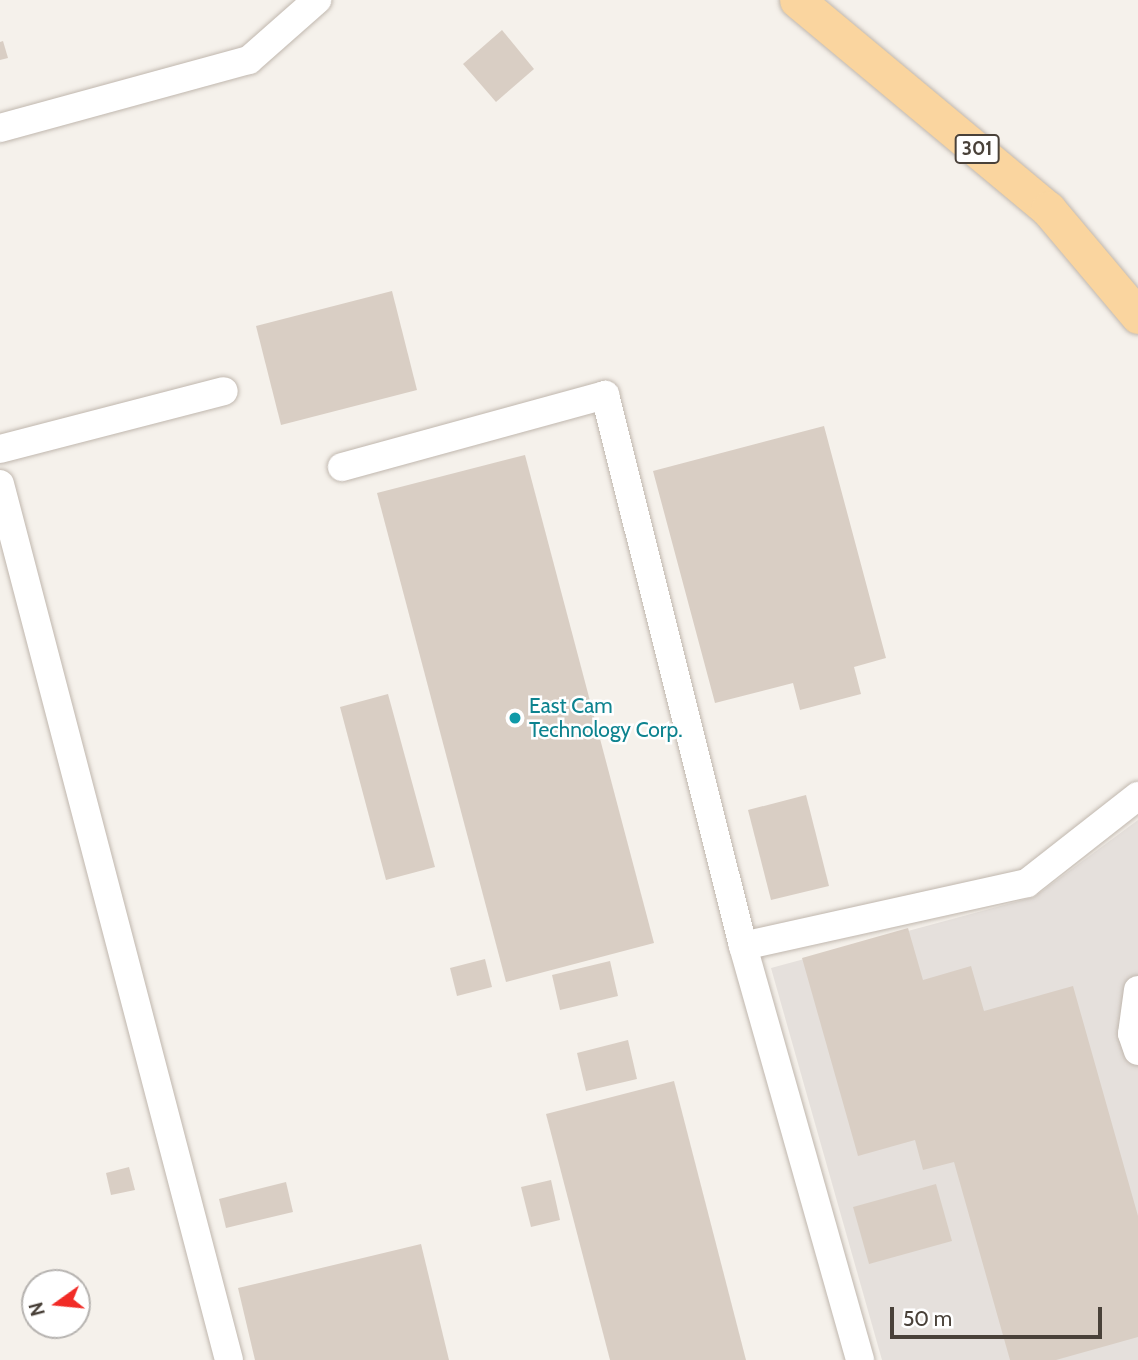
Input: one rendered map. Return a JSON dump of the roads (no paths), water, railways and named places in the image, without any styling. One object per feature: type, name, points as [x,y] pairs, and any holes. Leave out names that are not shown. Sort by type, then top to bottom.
[{"type":"main road","name":"301","points":[[797,0],[1048,209],[1138,316]]},
{"type":"street","points":[[0,128],[249,60],[317,0]]},
{"type":"street","points":[[0,449],[224,391]]},
{"type":"street","points":[[342,467],[605,395],[743,946],[860,1360]]},
{"type":"street","points":[[0,484],[229,1360]]},
{"type":"street","points":[[743,946],[1027,883],[1138,796]]},
{"type":"street","points":[[1138,990],[1132,1034],[1138,1051]]},
{"type":"place","name":"East Cam Technology Corp.","points":[[515,718]]}]
